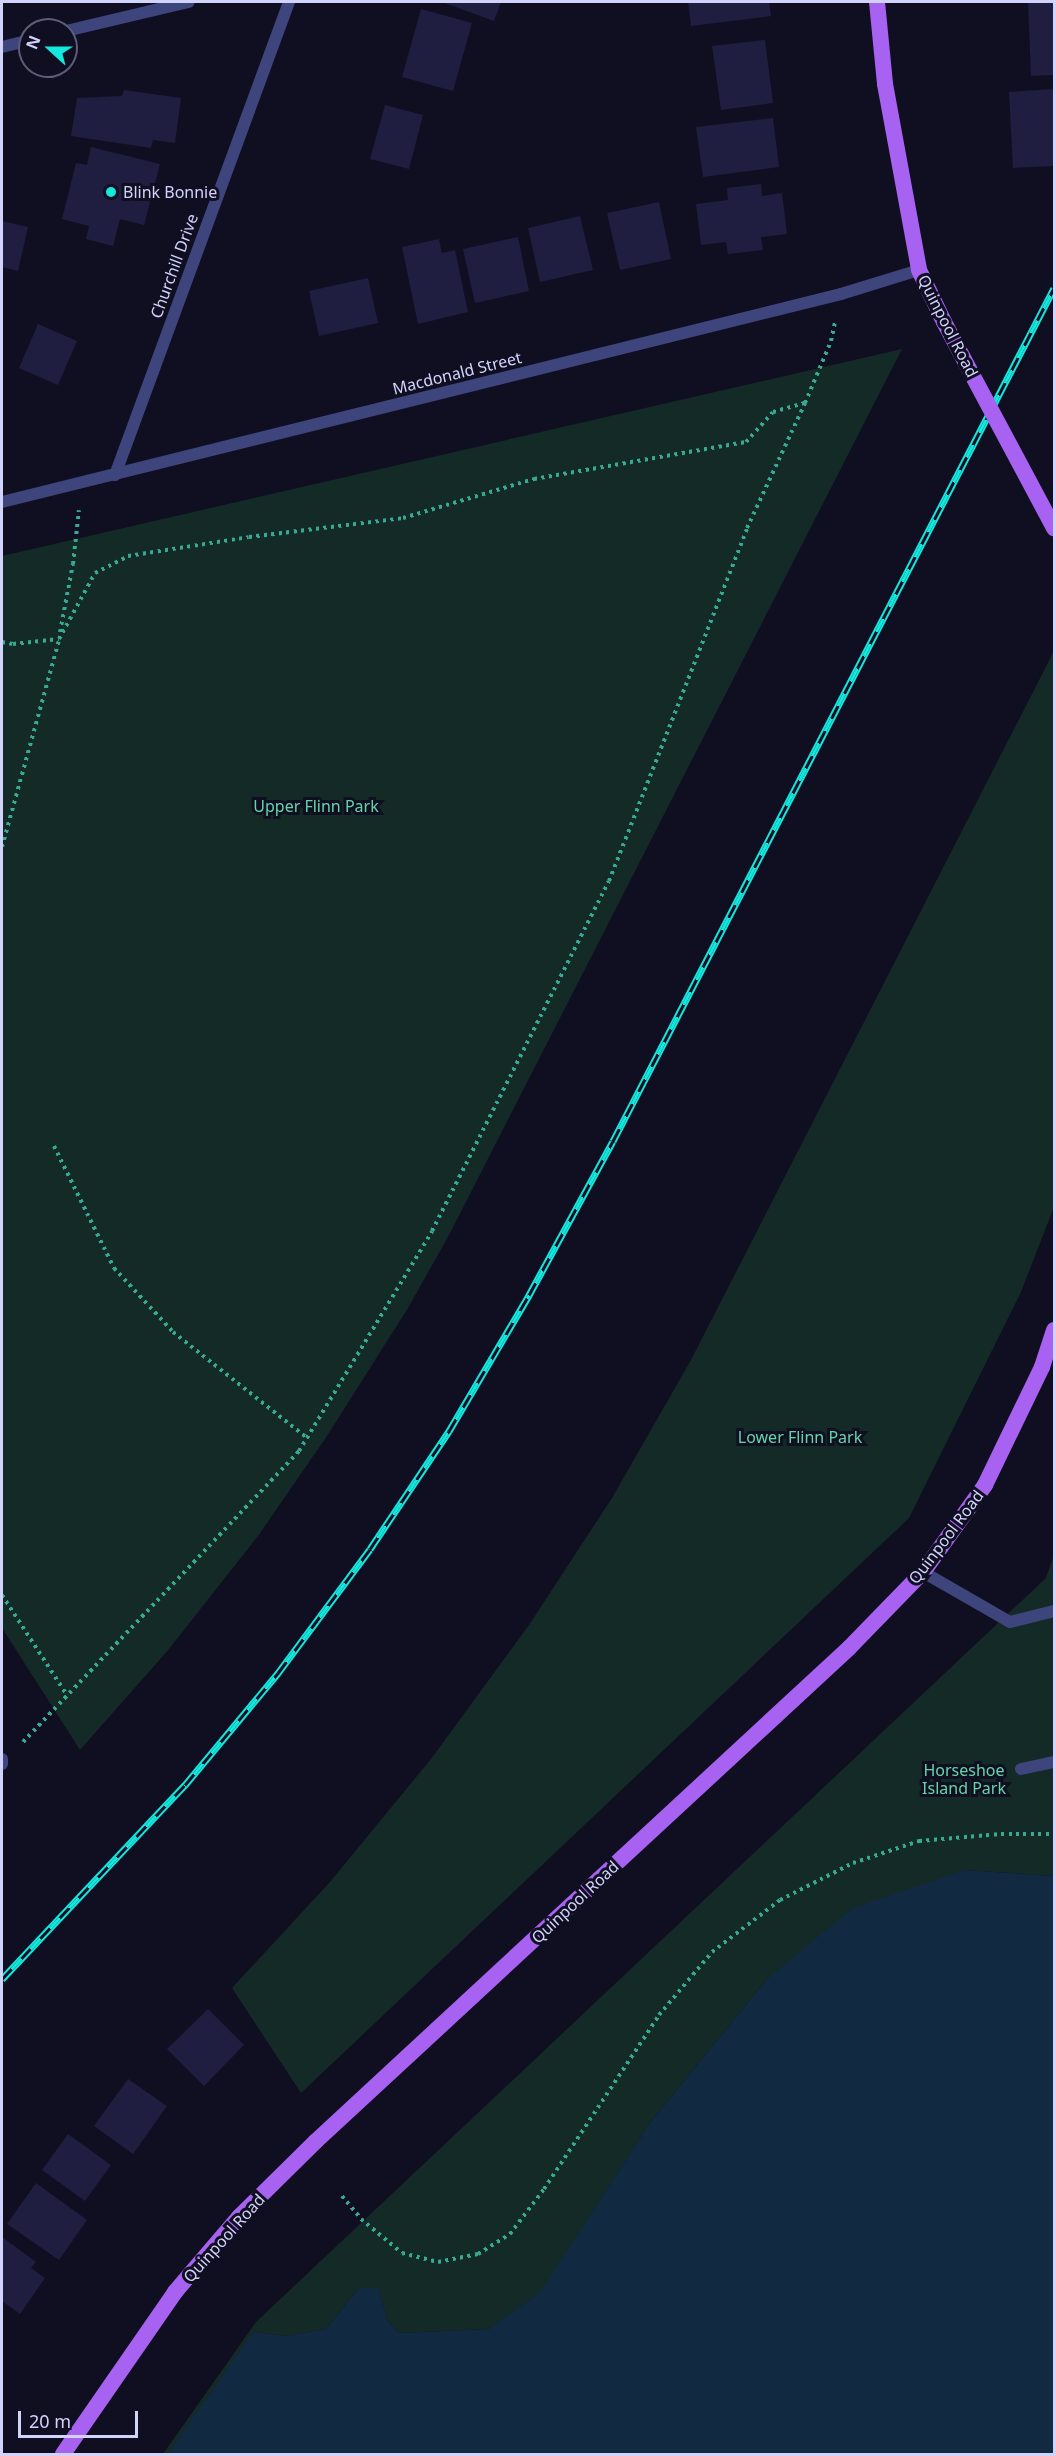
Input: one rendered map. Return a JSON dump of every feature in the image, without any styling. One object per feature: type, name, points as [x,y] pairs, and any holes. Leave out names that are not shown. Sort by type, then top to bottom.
[{"type":"main road","name":"Quinpool Road","points":[[877,2],[885,84],[919,270],[944,322],[1054,528]]},
{"type":"main road","name":"Quinpool Road","points":[[63,2454],[175,2292],[239,2217],[315,2142],[849,1648],[923,1572],[985,1485],[1042,1366],[1054,1330]]},
{"type":"street","points":[[78,28],[189,2]]},
{"type":"street","name":"Churchill Drive","points":[[115,475],[289,2]]},
{"type":"street","points":[[2,46],[18,43]]},
{"type":"street","name":"Macdonald Street","points":[[2,502],[841,294],[919,270]]},
{"type":"street","points":[[923,1572],[1010,1622],[1054,1611]]},
{"type":"street","points":[[1021,1769],[1054,1762]]},
{"type":"path","points":[[2,1762],[299,1451],[432,1231],[609,881],[747,528],[831,341],[841,294]]},
{"type":"path","points":[[59,639],[95,573],[128,556],[249,537],[403,519],[534,479],[746,442],[772,412],[805,403]]},
{"type":"path","points":[[2,847],[59,639],[74,564],[82,483]]},
{"type":"path","points":[[2,642],[13,644],[59,639]]},
{"type":"path","points":[[54,1146],[114,1268],[174,1332],[307,1438]]},
{"type":"path","points":[[2,1595],[67,1695]]},
{"type":"path","points":[[342,2196],[362,2219],[402,2253],[438,2262],[478,2254],[510,2234],[544,2189],[658,2015],[712,1952],[780,1900],[854,1863],[919,1841],[1001,1834],[1054,1834]]},
{"type":"green space","name":"Upper Flinn Park","points":[[902,349],[449,1235],[408,1308],[327,1436],[258,1536],[169,1649],[80,1750],[2,1628],[2,556]]},
{"type":"green space","name":"Lower Flinn Park","points":[[1054,651],[1054,1207],[1021,1292],[909,1518],[301,2093],[232,1988],[330,1882],[431,1759],[529,1625],[612,1498],[691,1360]]},
{"type":"green space","name":"Horseshoe Island Park","points":[[1054,1555],[1054,1876],[964,1870],[767,1979],[649,2124],[541,2293],[488,2329],[399,2333],[387,2320],[378,2289],[359,2288],[326,2329],[285,2336],[257,2332],[171,2454],[163,2454],[256,2322],[1046,1578]]},
{"type":"water","points":[[964,1870],[1054,1876],[1054,2454],[171,2454],[172,2448],[252,2333],[285,2336],[326,2329],[359,2288],[378,2288],[387,2320],[399,2333],[488,2329],[540,2293],[649,2124],[767,1979],[853,1908]]},
{"type":"building","points":[[442,2],[501,2],[494,21]]},
{"type":"building","points":[[688,2],[769,2],[771,16],[691,26]]},
{"type":"building","points":[[1028,2],[1054,2],[1054,75],[1031,76]]},
{"type":"building","points":[[421,9],[472,23],[453,91],[402,77]]},
{"type":"building","points":[[765,40],[773,103],[721,110],[712,46]]},
{"type":"building","points":[[1054,89],[1054,166],[1013,168],[1009,92]]},
{"type":"building","points":[[124,90],[181,98],[175,143],[153,140],[151,148],[71,136],[77,98],[122,96]]},
{"type":"building","points":[[385,105],[423,115],[409,169],[370,159]]},
{"type":"building","points":[[773,118],[779,167],[703,177],[696,127]]},
{"type":"building","name":"Blink Bonnie","points":[[91,147],[160,164],[144,225],[120,219],[113,246],[86,239],[89,226],[62,219],[76,163],[87,165]]},
{"type":"building","points":[[761,184],[762,196],[782,193],[787,234],[761,237],[763,250],[728,254],[726,242],[701,245],[696,204],[728,200],[727,188]]},
{"type":"building","points":[[659,202],[671,259],[620,270],[607,213]]},
{"type":"building","points":[[580,216],[593,270],[540,282],[528,228]]},
{"type":"building","points":[[2,221],[28,227],[18,271],[2,267]]},
{"type":"building","points":[[518,237],[529,291],[475,303],[463,249]]},
{"type":"building","points":[[439,239],[442,253],[455,250],[468,312],[418,324],[402,247]]},
{"type":"building","points":[[368,278],[378,323],[319,336],[309,291]]},
{"type":"building","points":[[38,324],[77,341],[58,385],[19,368]]},
{"type":"building","points":[[208,2009],[244,2045],[204,2086],[167,2049]]},
{"type":"building","points":[[128,2079],[167,2106],[133,2154],[94,2126]]},
{"type":"building","points":[[68,2134],[111,2165],[85,2201],[42,2170]]},
{"type":"building","points":[[36,2183],[87,2220],[59,2260],[7,2224]]},
{"type":"building","points":[[2,2237],[36,2262],[31,2268],[45,2278],[20,2314],[2,2301]]},
{"type":"railway","points":[[2,1979],[185,1785],[278,1673],[370,1549],[449,1431],[529,1295],[613,1141],[1054,288]]},
{"type":"place","name":"Blink Bonnie","points":[[111,192]]}]
